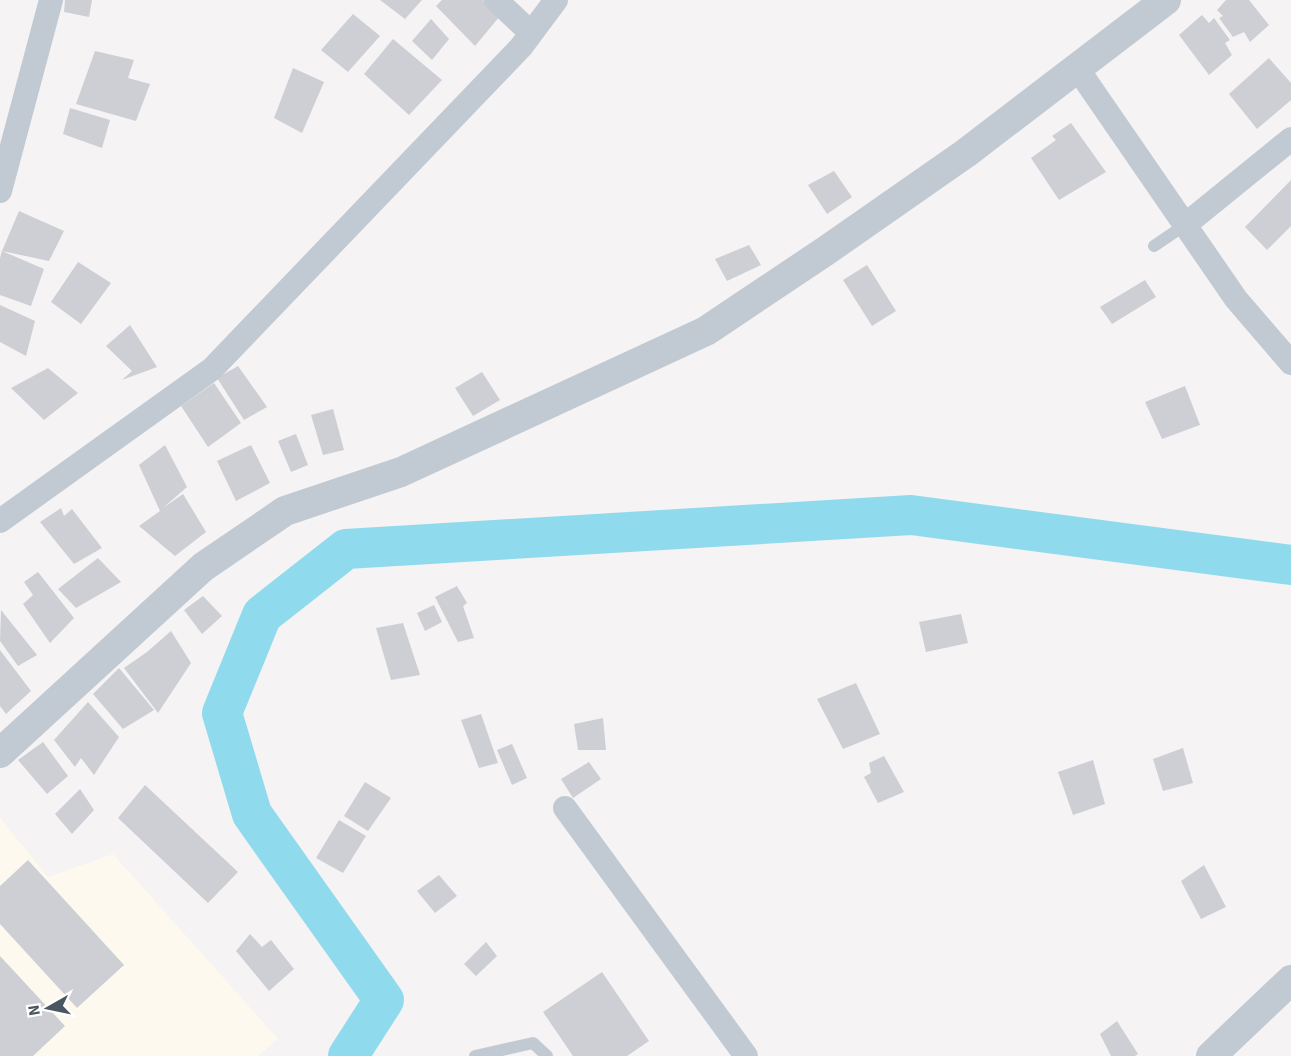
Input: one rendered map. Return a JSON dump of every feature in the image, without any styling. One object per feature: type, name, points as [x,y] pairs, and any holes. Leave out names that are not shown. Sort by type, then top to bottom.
[{"type":"street","points":[[0,191],[51,0]]},
{"type":"street","points":[[496,0],[526,40]]},
{"type":"street","points":[[0,521],[212,369],[526,40],[556,0]]},
{"type":"street","points":[[0,753],[203,567],[285,511],[401,472],[706,331],[966,153],[1166,0]]},
{"type":"street","points":[[1077,68],[1236,299],[1291,363]]},
{"type":"street","points":[[1185,225],[1291,139]]},
{"type":"street","points":[[565,808],[746,1056]]},
{"type":"street","points":[[1210,1056],[1291,980]]},
{"type":"lane","points":[[1154,246],[1185,225]]},
{"type":"lane","points":[[475,1056],[533,1043],[547,1056]]},
{"type":"shaded area","points":[[0,818],[48,877],[113,854],[278,1039],[258,1056],[0,1056]]},
{"type":"building","points":[[65,0],[92,0],[89,17],[64,12]]},
{"type":"building","points":[[380,0],[422,0],[405,19]]},
{"type":"building","points":[[442,0],[483,0],[500,16],[475,46],[436,6]]},
{"type":"building","points":[[1226,0],[1249,0],[1269,25],[1250,42],[1244,32],[1233,37],[1219,18],[1223,16],[1217,10]]},
{"type":"building","points":[[353,14],[380,36],[348,72],[321,50]]},
{"type":"building","points":[[1202,15],[1209,23],[1214,18],[1230,40],[1225,43],[1232,55],[1209,75],[1179,35]]},
{"type":"building","points":[[431,19],[449,39],[432,60],[412,41]]},
{"type":"building","points":[[393,39],[442,80],[409,115],[364,74]]},
{"type":"building","points":[[95,51],[134,60],[128,78],[150,84],[136,121],[76,104]]},
{"type":"building","points":[[1269,58],[1291,83],[1291,100],[1257,129],[1229,94]]},
{"type":"building","points":[[293,68],[324,82],[302,133],[274,118]]},
{"type":"building","points":[[70,108],[110,120],[102,148],[63,134]]},
{"type":"building","points":[[1071,123],[1106,172],[1059,200],[1031,158],[1056,140],[1052,136]]},
{"type":"building","points":[[834,171],[852,197],[827,214],[808,185]]},
{"type":"building","points":[[1291,180],[1291,226],[1267,250],[1245,227]]},
{"type":"building","points":[[19,211],[64,231],[49,261],[2,251]]},
{"type":"building","points":[[749,245],[761,265],[727,281],[715,259]]},
{"type":"building","points":[[2,251],[44,269],[31,306],[0,295]]},
{"type":"building","points":[[78,262],[111,283],[81,324],[51,302]]},
{"type":"building","points":[[867,265],[896,311],[872,326],[843,280]]},
{"type":"building","points":[[1145,280],[1156,297],[1112,324],[1100,307]]},
{"type":"building","points":[[0,305],[35,321],[26,356],[0,342]]},
{"type":"building","points":[[130,325],[157,367],[122,380],[132,371],[106,346]]},
{"type":"building","points":[[238,366],[267,407],[244,420],[217,378]]},
{"type":"building","points":[[48,368],[78,393],[44,420],[11,388]]},
{"type":"building","points":[[482,372],[500,400],[473,416],[455,388]]},
{"type":"building","points":[[214,383],[241,423],[208,447],[181,406]]},
{"type":"building","points":[[1185,386],[1200,425],[1162,439],[1145,402]]},
{"type":"building","points":[[333,409],[344,450],[323,455],[311,415]]},
{"type":"building","points":[[296,434],[308,465],[291,472],[278,441]]},
{"type":"building","points":[[165,445],[187,487],[163,508],[183,494],[206,532],[175,556],[139,526],[160,511],[139,465]]},
{"type":"building","points":[[251,445],[270,483],[236,501],[217,461]]},
{"type":"building","points":[[61,508],[64,516],[72,509],[102,548],[74,564],[40,522]]},
{"type":"building","points":[[98,558],[121,582],[76,608],[58,589]]},
{"type":"building","points":[[38,572],[74,618],[50,643],[23,604],[33,595],[24,582]]},
{"type":"building","points":[[457,586],[467,603],[463,606],[474,638],[458,642],[435,597]]},
{"type":"building","points":[[203,596],[222,616],[202,634],[184,610]]},
{"type":"building","points":[[434,605],[442,622],[425,631],[417,613]]},
{"type":"building","points":[[1,610],[37,655],[18,666],[0,641]]},
{"type":"building","points":[[961,614],[968,643],[926,652],[919,622]]},
{"type":"building","points":[[403,623],[420,675],[391,680],[376,628]]},
{"type":"building","points":[[171,631],[191,663],[158,713],[124,668]]},
{"type":"building","points":[[0,650],[31,691],[6,714],[0,706]]},
{"type":"building","points":[[119,668],[154,710],[123,729],[93,694]]},
{"type":"building","points":[[856,683],[880,734],[843,749],[817,699]]},
{"type":"building","points":[[88,702],[119,737],[94,775],[81,758],[75,767],[54,740]]},
{"type":"building","points":[[481,714],[498,763],[479,768],[461,720]]},
{"type":"building","points":[[603,718],[606,750],[578,750],[574,724]]},
{"type":"building","points":[[43,742],[68,776],[47,794],[18,760]]},
{"type":"building","points":[[512,744],[527,778],[512,785],[497,750]]},
{"type":"building","points":[[1183,748],[1193,783],[1163,791],[1153,759]]},
{"type":"building","points":[[884,756],[904,792],[878,803],[864,777],[871,773],[869,763]]},
{"type":"building","points":[[1093,760],[1105,804],[1073,815],[1058,772]]},
{"type":"building","points":[[589,762],[601,779],[573,798],[561,779]]},
{"type":"building","points":[[365,782],[391,798],[368,831],[344,816]]},
{"type":"building","points":[[145,785],[238,872],[208,903],[118,818]]},
{"type":"building","points":[[80,789],[94,810],[72,834],[55,814]]},
{"type":"building","points":[[339,820],[366,836],[343,873],[316,858]]},
{"type":"building","points":[[28,860],[124,965],[77,1008],[0,924],[0,886]]},
{"type":"building","points":[[1204,865],[1226,907],[1201,919],[1181,881]]},
{"type":"building","points":[[439,875],[457,896],[435,913],[417,891]]},
{"type":"building","points":[[250,934],[262,947],[271,940],[294,969],[269,991],[236,951]]},
{"type":"building","points":[[486,942],[497,956],[476,976],[464,964]]},
{"type":"building","points":[[0,956],[65,1026],[33,1056],[0,1056]]},
{"type":"building","points":[[602,972],[649,1041],[627,1056],[573,1056],[543,1012]]},
{"type":"building","points":[[1117,1021],[1138,1054],[1135,1056],[1111,1056],[1100,1034]]},
{"type":"waterway","points":[[348,1056],[384,1000],[252,814],[222,713],[262,615],[346,549],[911,515],[1291,565]]}]
